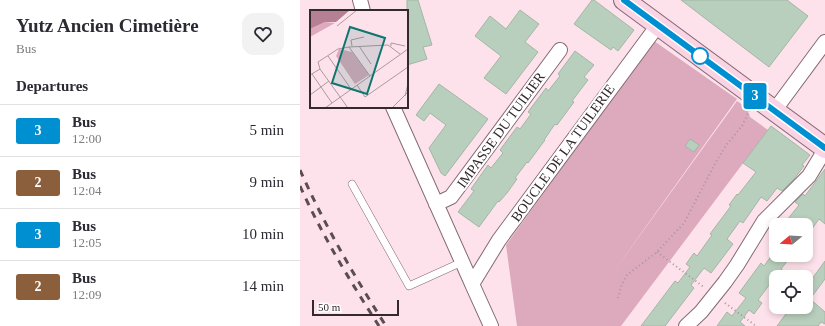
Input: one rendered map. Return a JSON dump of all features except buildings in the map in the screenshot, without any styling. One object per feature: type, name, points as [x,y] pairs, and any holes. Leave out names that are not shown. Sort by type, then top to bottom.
[{"type":"main road","points":[[624,0],[825,149]]},
{"type":"street","points":[[360,0],[362,10]]},
{"type":"street","name":"BOUCLE DE LA TUILERIE","points":[[472,284],[499,240],[658,25]]},
{"type":"street","points":[[774,111],[825,42]]},
{"type":"street","name":"IMPASSE DU TUILIER","points":[[436,204],[451,197],[560,50]]},
{"type":"street","points":[[393,108],[491,326]]},
{"type":"street","points":[[686,326],[701,312],[725,282],[764,221],[809,176],[825,149]]},
{"type":"lane","points":[[352,184],[409,286],[462,262]]},
{"type":"path","points":[[618,298],[622,284],[627,275],[657,252],[684,223],[717,160],[727,144],[742,126],[748,112],[758,99]]},
{"type":"shaded area","points":[[654,41],[737,99],[612,274],[737,101],[747,108],[750,117],[768,130],[621,326],[517,326],[506,245]]},
{"type":"railway","points":[[300,170],[340,250],[386,326]]},
{"type":"railway","points":[[300,186],[337,258],[379,326]]},
{"type":"bus line","name":"3","points":[[624,0],[825,148]]}]
